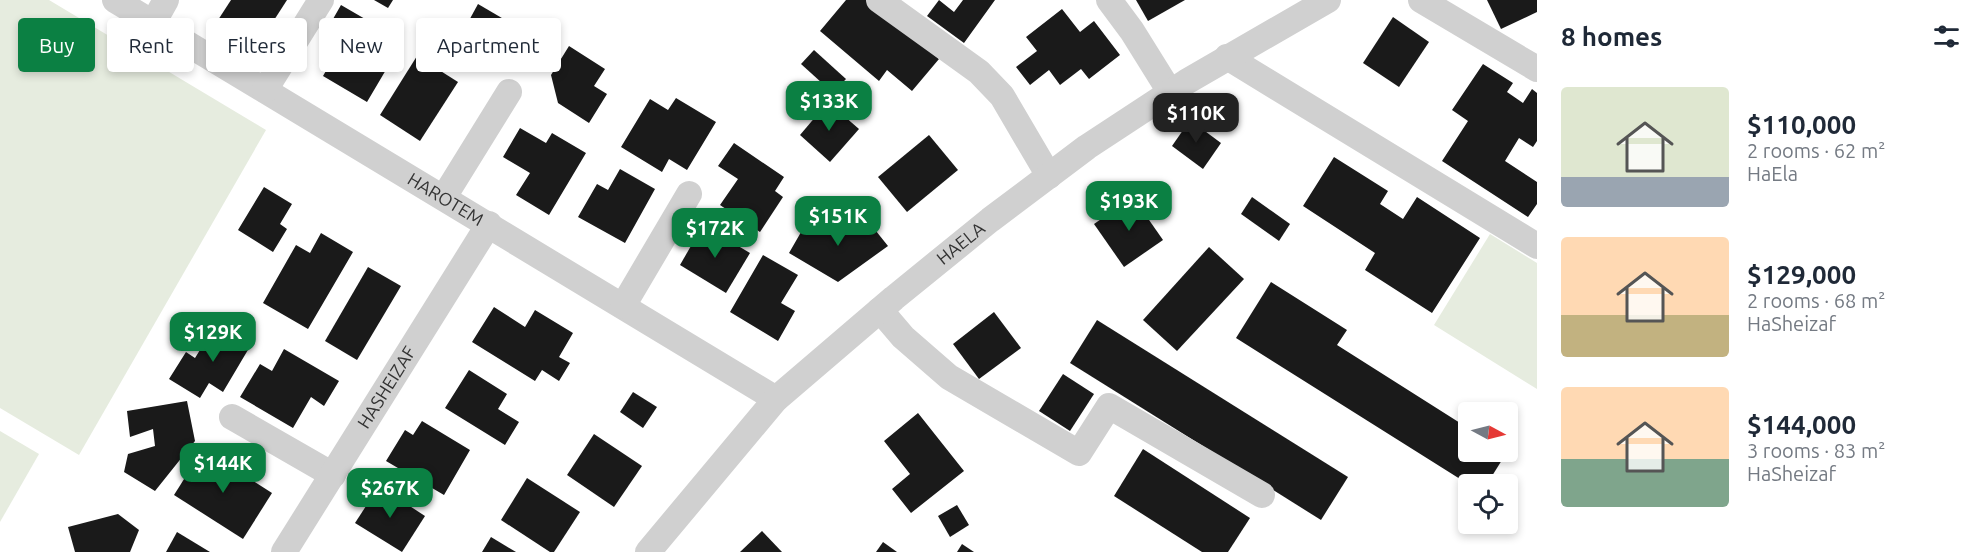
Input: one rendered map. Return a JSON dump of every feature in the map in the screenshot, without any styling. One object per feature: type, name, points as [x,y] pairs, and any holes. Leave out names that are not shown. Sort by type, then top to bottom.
[{"type":"street","name":"HAROTEM","points":[[115,0],[145,18]]},
{"type":"street","points":[[156,18],[166,0]]},
{"type":"street","points":[[265,90],[321,0]]},
{"type":"street","points":[[879,0],[979,72],[1002,96],[1049,176]]},
{"type":"street","points":[[1109,0],[1132,31],[1170,92]]},
{"type":"street","name":"HAELA","points":[[648,552],[776,399],[990,220],[1088,147],[1170,92],[1328,0]]},
{"type":"street","points":[[1421,0],[1537,69]]},
{"type":"street","name":"HAROTEM","points":[[194,48],[776,399]]},
{"type":"street","points":[[1227,57],[1537,246]]},
{"type":"street","points":[[444,197],[509,92]]},
{"type":"street","points":[[623,306],[689,194]]},
{"type":"street","name":"HASHEIZAF","points":[[284,552],[489,224]]},
{"type":"street","points":[[880,310],[903,337],[949,377],[1079,453],[1109,406],[1262,495]]},
{"type":"street","points":[[232,417],[333,474]]},
{"type":"shaded area","points":[[0,0],[49,0],[79,18],[18,18],[18,72],[95,72],[95,28],[107,35],[107,72],[169,72],[266,130],[79,455],[0,408]]},
{"type":"shaded area","points":[[1490,234],[1537,263],[1537,389],[1434,325]]},
{"type":"shaded area","points":[[0,431],[39,454],[0,522]]},
{"type":"building","points":[[231,0],[287,0],[275,18],[219,18]]},
{"type":"building","points":[[374,0],[393,0],[388,8]]},
{"type":"building","points":[[846,0],[869,0],[939,59],[912,91],[887,70],[879,81],[820,31]]},
{"type":"building","points":[[939,0],[954,12],[963,0],[995,0],[964,43],[927,16]]},
{"type":"building","points":[[1136,0],[1185,0],[1148,21]]},
{"type":"building","points":[[1487,0],[1537,0],[1537,12],[1501,29]]},
{"type":"building","points":[[478,4],[502,18],[470,18]]},
{"type":"building","points":[[341,5],[363,18],[334,18]]},
{"type":"building","points":[[1062,9],[1080,32],[1094,21],[1120,55],[1089,79],[1081,69],[1060,85],[1049,70],[1030,85],[1016,67],[1037,51],[1026,37]]},
{"type":"building","points":[[1393,17],[1429,42],[1399,87],[1363,63]]},
{"type":"building","points":[[569,46],[605,69],[594,86],[607,94],[589,123],[558,103],[551,75],[553,72],[561,72],[561,59]]},
{"type":"building","points":[[814,50],[846,79],[833,93],[801,64]]},
{"type":"building","points":[[416,58],[416,72],[442,72],[458,82],[420,141],[380,115]]},
{"type":"building","points":[[1483,64],[1513,83],[1507,92],[1523,103],[1532,89],[1537,93],[1537,141],[1533,147],[1519,138],[1505,161],[1537,182],[1537,204],[1528,217],[1442,161],[1468,121],[1452,110]]},
{"type":"building","points":[[325,72],[385,72],[367,102],[323,76]]},
{"type":"building","points":[[676,98],[716,122],[687,170],[669,159],[662,172],[621,147],[650,99],[668,110]]},
{"type":"building","points":[[828,102],[859,129],[830,162],[800,135]]},
{"type":"building","points":[[1190,120],[1221,143],[1203,169],[1172,146]]},
{"type":"building","points":[[520,128],[546,143],[552,133],[586,153],[549,215],[516,195],[530,173],[503,157]]},
{"type":"building","points":[[929,135],[958,170],[907,212],[878,177]]},
{"type":"building","points":[[734,143],[784,177],[775,191],[783,197],[760,232],[720,205],[738,179],[718,166]]},
{"type":"building","points":[[1334,157],[1388,191],[1380,204],[1403,219],[1417,197],[1480,238],[1432,313],[1365,270],[1375,253],[1303,206]]},
{"type":"building","points":[[620,169],[655,189],[625,243],[578,217],[597,184],[608,190]]},
{"type":"building","points":[[264,187],[292,204],[280,224],[287,229],[273,252],[238,230]]},
{"type":"building","points":[[1133,197],[1163,240],[1124,267],[1094,224]]},
{"type":"building","points":[[1252,197],[1290,224],[1279,241],[1241,214]]},
{"type":"building","points":[[860,211],[888,246],[838,282],[789,253],[808,220],[835,233]]},
{"type":"building","points":[[703,225],[750,253],[726,293],[680,265]]},
{"type":"building","points":[[321,233],[353,252],[308,329],[263,303],[296,245],[310,253]]},
{"type":"building","points":[[1209,247],[1244,279],[1177,351],[1143,320]]},
{"type":"building","points":[[763,255],[798,275],[781,303],[795,311],[778,341],[730,312]]},
{"type":"building","points":[[368,267],[401,286],[357,360],[325,341]]},
{"type":"building","points":[[1271,282],[1347,330],[1337,345],[1458,422],[1458,462],[1501,462],[1493,474],[1458,474],[1458,478],[1236,338]]},
{"type":"building","points":[[494,307],[525,327],[535,310],[573,333],[559,357],[570,363],[559,381],[542,370],[535,381],[472,342]]},
{"type":"building","points":[[994,312],[1021,348],[979,379],[953,344]]},
{"type":"building","points":[[1097,320],[1348,477],[1321,520],[1070,363]]},
{"type":"building","points":[[233,324],[255,338],[223,392],[209,383],[200,398],[169,379],[186,352],[195,358],[208,337],[220,344]]},
{"type":"building","points":[[284,349],[339,381],[324,406],[311,397],[293,428],[240,397],[260,364],[272,371]]},
{"type":"building","points":[[469,370],[507,394],[498,409],[519,422],[505,445],[445,408]]},
{"type":"building","points":[[1063,374],[1094,394],[1070,431],[1039,411]]},
{"type":"building","points":[[633,392],[657,407],[643,428],[620,412]]},
{"type":"building","points":[[187,401],[195,441],[155,491],[124,472],[128,454],[155,446],[153,429],[130,437],[127,411]]},
{"type":"building","points":[[918,413],[964,471],[911,513],[892,489],[910,474],[884,441]]},
{"type":"building","points":[[422,421],[470,450],[444,495],[386,461],[405,430],[413,435]]},
{"type":"building","points":[[594,434],[642,466],[614,507],[567,475]]},
{"type":"building","points":[[203,449],[272,493],[243,539],[174,495]]},
{"type":"building","points":[[1143,449],[1250,518],[1228,552],[1202,552],[1114,496]]},
{"type":"building","points":[[527,478],[580,512],[554,552],[550,552],[501,520]]},
{"type":"building","points":[[379,486],[425,516],[402,552],[355,523]]},
{"type":"building","points":[[957,505],[969,525],[950,537],[938,516]]},
{"type":"building","points":[[118,514],[139,530],[130,552],[75,552],[68,527]]},
{"type":"building","points":[[762,531],[782,552],[740,552]]},
{"type":"building","points":[[177,532],[210,552],[166,552]]},
{"type":"building","points":[[491,537],[516,552],[482,552]]},
{"type":"building","points":[[883,542],[897,552],[876,552]]},
{"type":"building","points":[[962,544],[974,552],[957,552]]}]
